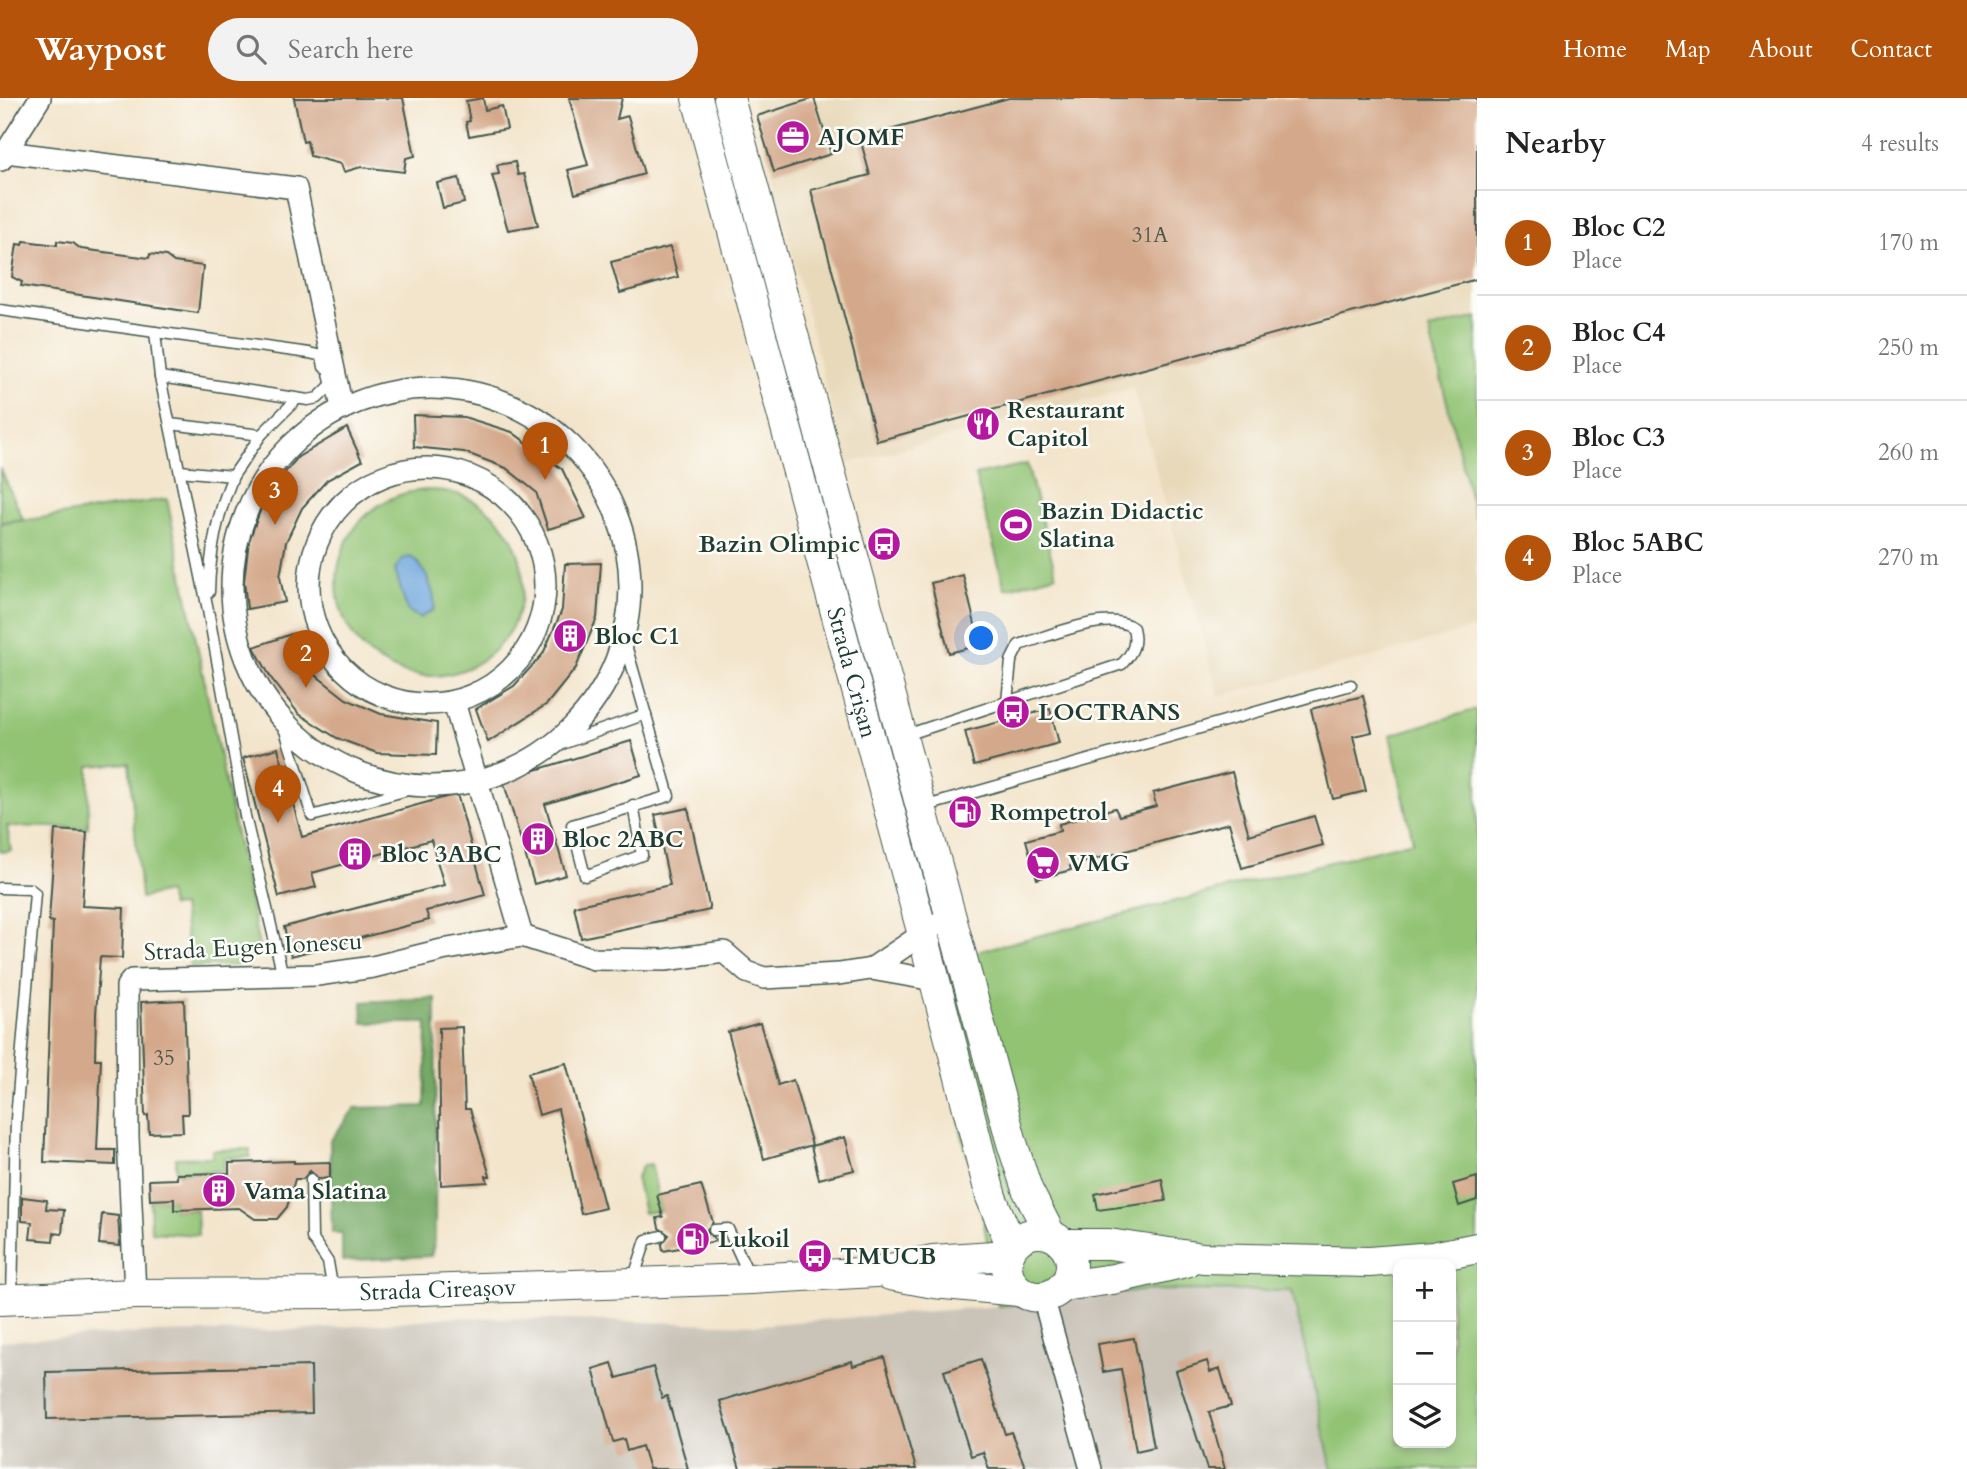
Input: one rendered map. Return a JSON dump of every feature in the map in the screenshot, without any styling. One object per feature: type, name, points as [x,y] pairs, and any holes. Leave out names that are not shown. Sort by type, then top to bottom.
[{"type":"main road","name":"Strada Crișan","points":[[719,108],[903,736],[949,916],[1012,1143],[1027,1188],[1057,1239]]},
{"type":"main road","name":"Strada Crișan","points":[[719,108],[934,980],[995,1211],[1010,1251]]},
{"type":"main road","points":[[1029,1234],[1057,1239],[1071,1265],[1042,1291],[1008,1275],[1010,1251],[1029,1234]]},
{"type":"main road","name":"Strada Cireașov","points":[[1057,1239],[1203,1258],[1369,1262],[1433,1257],[1477,1248]]},
{"type":"main road","name":"Strada Cireașov","points":[[6,1299],[135,1294],[334,1293],[751,1279],[876,1272],[933,1259],[1010,1251]]},
{"type":"main road","name":"Strada Cireașov","points":[[876,1272],[934,1283],[1042,1291],[1113,1279],[1203,1258]]},
{"type":"street","points":[[40,98],[3,157],[296,188],[336,394]]},
{"type":"street","points":[[433,387],[480,393],[524,410],[562,436],[594,471],[619,517],[628,551],[631,595],[624,638],[596,700],[548,749],[514,769],[476,782],[419,787],[368,777],[321,754],[282,720],[258,687],[241,649],[232,593],[238,537],[260,485],[336,394],[433,387]]},
{"type":"street","points":[[411,468],[446,469],[480,480],[508,500],[530,528],[542,561],[545,592],[540,622],[527,650],[507,673],[482,691],[454,702],[418,705],[384,697],[353,680],[329,654],[313,622],[308,588],[312,554],[326,523],[349,497],[377,478],[411,468]]},
{"type":"street","points":[[454,702],[522,936]]},
{"type":"street","name":"Strada Eugen Ionescu","points":[[871,969],[922,931],[949,916]]},
{"type":"street","name":"Strada Eugen Ionescu","points":[[135,1294],[128,1137],[127,986],[132,980],[283,976],[373,967],[442,950],[522,936],[594,959],[664,960],[724,952],[747,972],[764,978],[839,974],[871,969],[934,980]]},
{"type":"street","points":[[1042,1291],[1091,1469]]},
{"type":"lane","points":[[0,310],[322,356],[336,394],[297,399],[160,377]]},
{"type":"lane","points":[[155,331],[160,377],[208,610],[245,816],[283,976]]},
{"type":"lane","points":[[208,610],[210,559],[217,516],[233,476],[261,435],[297,399]]},
{"type":"lane","points":[[170,424],[261,435]]},
{"type":"lane","points":[[180,471],[233,476]]},
{"type":"lane","points":[[903,736],[1007,702],[1122,664],[1133,652],[1136,639],[1133,628],[1116,620],[1101,621],[1019,645],[1011,661],[1007,702]]},
{"type":"lane","points":[[624,638],[668,796],[633,804],[572,825],[585,876],[642,855],[633,804]]},
{"type":"lane","points":[[922,807],[1351,685]]},
{"type":"lane","points":[[548,749],[646,714]]},
{"type":"lane","points":[[282,720],[312,816],[419,787]]},
{"type":"lane","points":[[0,888],[30,889],[35,893],[16,1119],[6,1299]]},
{"type":"lane","points":[[311,1179],[312,1238],[328,1262],[334,1293]]},
{"type":"lane","points":[[715,1230],[728,1229],[751,1279]]},
{"type":"lane","points":[[632,1283],[646,1240],[661,1236]]},
{"type":"shaded area","points":[[752,98],[1477,98],[1477,317],[1430,330],[1477,523],[1477,627],[1219,696],[1133,388],[846,464]]},
{"type":"shaded area","points":[[1149,1290],[1292,1291],[1332,1469],[0,1469],[0,1341],[145,1333],[312,1330],[451,1317],[758,1325],[998,1306]]},
{"type":"green space","points":[[1477,317],[1477,516],[1475,517],[1429,329]]},
{"type":"green space","name":"Bazin Didactic Slatina","points":[[1027,464],[1056,575],[1005,589],[975,475]]},
{"type":"green space","points":[[0,468],[23,519],[0,522]]},
{"type":"green space","points":[[430,490],[465,497],[495,518],[516,548],[523,583],[516,618],[495,648],[465,669],[430,676],[395,669],[365,648],[344,618],[337,583],[344,548],[365,518],[395,497]]},
{"type":"green space","points":[[167,499],[260,951],[238,965],[190,967],[182,906],[171,907],[168,892],[141,898],[129,763],[89,766],[88,828],[7,826],[11,851],[0,852],[0,524]]},
{"type":"green space","points":[[1477,709],[1477,1469],[1332,1469],[1292,1291],[1149,1290],[998,1306],[983,1218],[961,1130],[939,953],[952,950],[955,957],[1413,841],[1390,735]]},
{"type":"green space","points":[[436,998],[435,1240],[431,1256],[342,1261],[342,1233],[332,1233],[330,1141],[355,1108],[425,1106],[427,1023],[363,1023],[362,1002]]},
{"type":"green space","points":[[250,1149],[250,1157],[224,1158],[224,1171],[176,1173],[176,1158],[212,1157],[212,1150]]},
{"type":"green space","points":[[651,1164],[661,1211],[644,1213],[636,1178],[643,1165]]},
{"type":"green space","points":[[174,1199],[174,1210],[197,1210],[198,1235],[151,1232],[150,1200]]},
{"type":"water","points":[[410,557],[425,572],[433,597],[434,609],[420,618],[407,610],[395,570],[402,559]]},
{"type":"building","points":[[294,98],[403,98],[415,156],[406,158],[404,172],[361,167],[344,172],[341,164],[310,156],[307,141],[303,142]]},
{"type":"building","points":[[483,98],[485,110],[502,106],[507,129],[469,136],[466,122],[470,121],[466,101]]},
{"type":"building","points":[[569,98],[622,98],[617,119],[628,116],[644,174],[575,194],[568,170],[588,165]]},
{"type":"building","points":[[814,98],[831,154],[774,172],[757,116]]},
{"type":"building","points":[[1009,98],[1477,98],[1477,279],[877,441],[811,190],[870,175],[860,138]]},
{"type":"building","points":[[515,162],[518,175],[524,174],[538,225],[508,230],[492,175],[499,174],[497,165]]},
{"type":"building","points":[[459,178],[464,203],[443,208],[437,183]]},
{"type":"building","points":[[24,241],[57,245],[57,241],[73,243],[81,249],[149,258],[150,254],[166,256],[174,262],[203,266],[198,313],[21,286],[22,282],[12,277],[17,244],[23,245]]},
{"type":"building","points":[[670,247],[678,277],[620,293],[611,262]]},
{"type":"building","points":[[413,415],[464,417],[512,432],[562,469],[586,518],[548,529],[536,492],[506,468],[464,452],[414,447]]},
{"type":"building","points":[[347,428],[362,461],[327,480],[302,508],[286,542],[280,577],[285,602],[247,609],[244,581],[249,541],[266,495],[298,457]]},
{"type":"building","name":"Bloc C1","points":[[601,563],[597,618],[576,668],[547,704],[488,742],[476,709],[514,686],[543,654],[562,610],[565,564]]},
{"type":"building","points":[[963,575],[980,645],[949,653],[931,583]]},
{"type":"building","points":[[294,633],[313,673],[346,699],[381,714],[437,723],[436,755],[377,753],[337,738],[299,714],[271,678],[254,647]]},
{"type":"building","points":[[1363,696],[1372,732],[1353,736],[1366,791],[1333,799],[1311,709]]},
{"type":"building","points":[[1050,709],[1059,743],[974,766],[965,731]]},
{"type":"building","name":"Bloc 2ABC","points":[[631,741],[641,775],[545,804],[566,875],[534,884],[503,780]]},
{"type":"building","points":[[278,748],[302,837],[457,794],[485,895],[426,911],[429,920],[291,956],[284,927],[444,885],[431,840],[312,873],[316,887],[279,897],[243,758]]},
{"type":"building","points":[[1232,772],[1249,835],[1314,816],[1323,845],[1242,868],[1229,823],[1070,866],[1071,870],[1037,879],[1026,840],[1060,831],[1059,824],[1115,808],[1119,816],[1156,806],[1153,793]]},
{"type":"building","points":[[688,808],[710,910],[581,938],[574,906],[670,885],[655,815]]},
{"type":"building","points":[[55,830],[87,832],[82,906],[124,908],[122,958],[100,957],[96,1014],[95,1059],[101,1059],[97,1150],[115,1150],[115,1165],[44,1162],[53,922],[49,921]]},
{"type":"building","points":[[184,1000],[188,1114],[182,1114],[183,1132],[149,1133],[148,1115],[145,1116],[141,1002]]},
{"type":"building","points":[[760,1023],[778,1085],[793,1080],[812,1145],[764,1159],[728,1032]]},
{"type":"building","points":[[462,1027],[465,1109],[470,1109],[490,1176],[486,1176],[488,1182],[441,1185],[439,1028]]},
{"type":"building","points":[[566,1063],[605,1208],[581,1214],[558,1109],[539,1115],[528,1073]]},
{"type":"building","points":[[845,1137],[854,1170],[819,1179],[811,1146]]},
{"type":"building","name":"Vama Slatina","points":[[330,1162],[330,1178],[319,1179],[310,1171],[303,1179],[295,1179],[287,1207],[277,1219],[255,1219],[239,1208],[174,1210],[174,1199],[150,1200],[149,1180],[177,1179],[177,1174],[229,1173],[229,1163]]},
{"type":"building","points":[[1477,1177],[1477,1200],[1459,1206],[1453,1184]]},
{"type":"building","points":[[1162,1179],[1166,1201],[1098,1210],[1095,1194]]},
{"type":"building","points":[[701,1185],[713,1222],[706,1231],[717,1241],[663,1251],[662,1244],[669,1235],[659,1228],[657,1218],[663,1217],[657,1195]]},
{"type":"building","points":[[22,1197],[47,1200],[46,1209],[64,1210],[62,1234],[54,1233],[53,1241],[30,1239],[32,1222],[22,1221]]},
{"type":"building","points":[[102,1214],[118,1216],[120,1246],[99,1244]]},
{"type":"building","points":[[1134,1338],[1154,1447],[1136,1451],[1121,1369],[1103,1372],[1098,1344]]},
{"type":"building","points":[[884,1357],[916,1469],[740,1469],[720,1401],[852,1361],[853,1366]]},
{"type":"building","points":[[981,1359],[1005,1434],[1011,1432],[1026,1469],[989,1469],[983,1452],[971,1456],[944,1371]]},
{"type":"building","points":[[1207,1361],[1210,1372],[1220,1369],[1231,1406],[1209,1412],[1225,1469],[1207,1469],[1176,1371]]},
{"type":"building","points":[[612,1363],[617,1378],[653,1367],[662,1398],[667,1396],[688,1469],[649,1469],[642,1446],[627,1451],[624,1439],[613,1442],[593,1369]]},
{"type":"building","points":[[311,1366],[312,1413],[47,1419],[46,1372]]},
{"type":"place","name":"AJOMF","points":[[793,137]]},
{"type":"place","name":"Restaurant Capitol","points":[[983,424]]},
{"type":"place","name":"Bloc C2","points":[[545,480]]},
{"type":"place","name":"Bloc C3","points":[[275,525]]},
{"type":"place","name":"Bazin Didactic Slatina","points":[[1016,525]]},
{"type":"place","name":"Bazin Olimpic","points":[[884,544]]},
{"type":"place","name":"Bloc C1","points":[[570,636]]},
{"type":"place","name":"Bloc C4","points":[[306,688]]},
{"type":"place","name":"LOCTRANS","points":[[1013,712]]},
{"type":"place","name":"Rompetrol","points":[[965,812]]},
{"type":"place","name":"Bloc 5ABC","points":[[278,823]]},
{"type":"place","name":"Bloc 2ABC","points":[[538,839]]},
{"type":"place","name":"Bloc 3ABC","points":[[355,854]]},
{"type":"place","name":"VMG","points":[[1043,863]]},
{"type":"place","name":"Vama Slatina","points":[[219,1191]]},
{"type":"place","name":"Lukoil","points":[[693,1239]]},
{"type":"place","name":"TMUCB","points":[[815,1256]]}]
